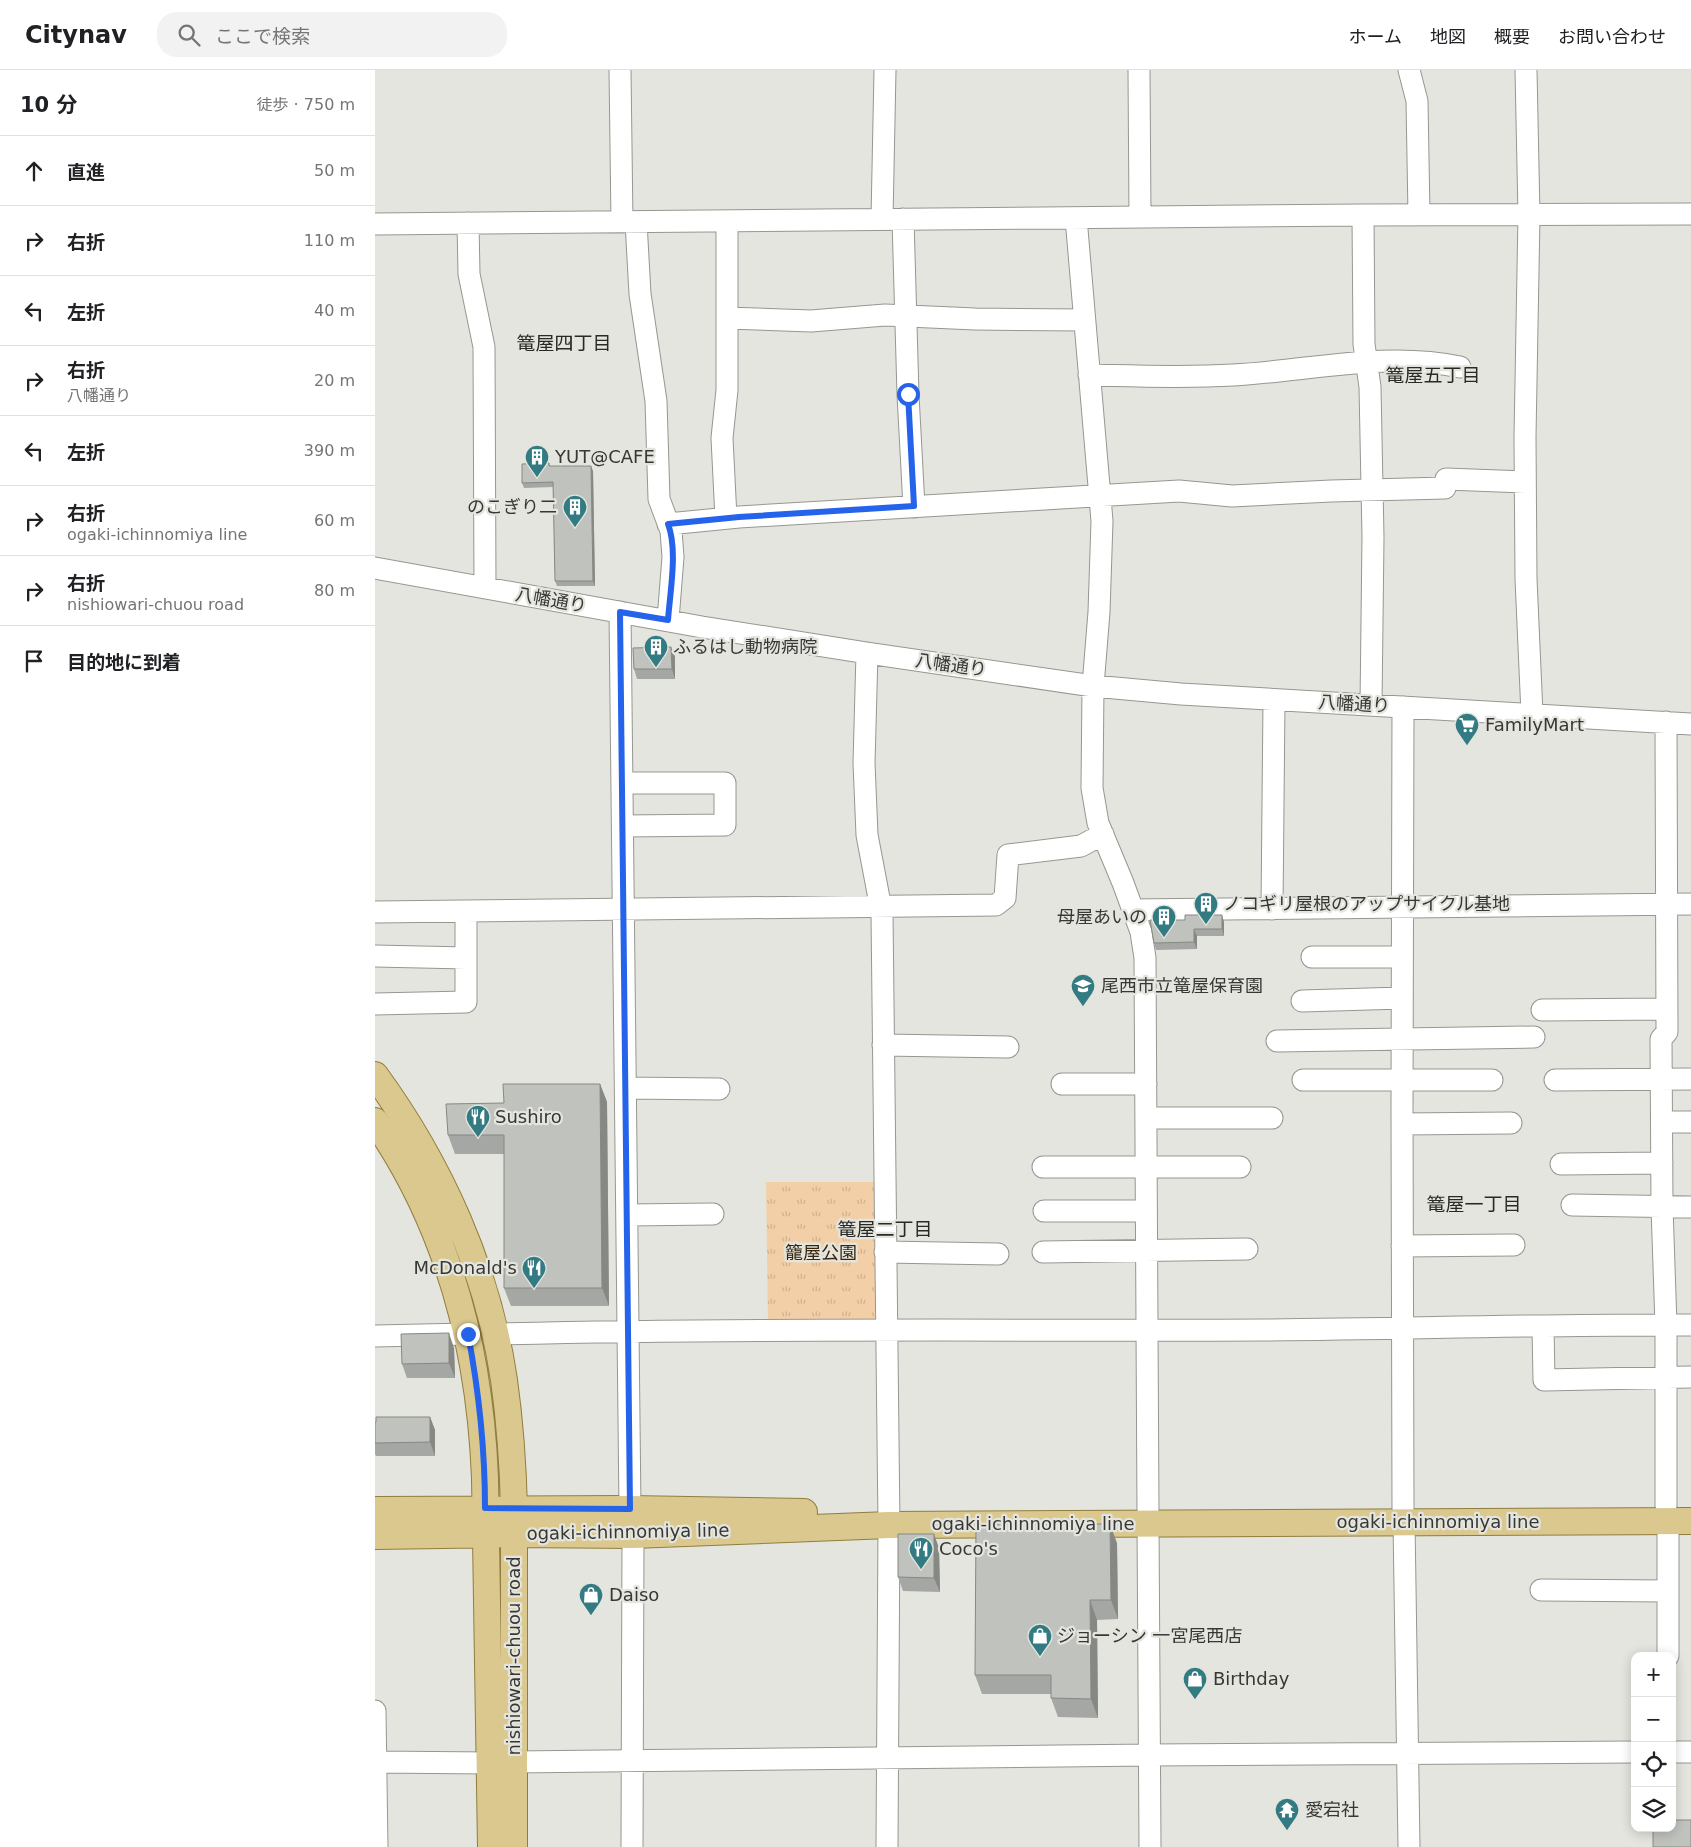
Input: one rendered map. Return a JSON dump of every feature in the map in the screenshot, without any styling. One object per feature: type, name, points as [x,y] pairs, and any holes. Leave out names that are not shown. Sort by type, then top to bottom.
[{"type":"main road","name":"nishiowari-chuou road","points":[[375,1075],[413,1131],[449,1200],[479,1279],[495,1334],[504,1379],[509,1426],[514,1521],[502,1762],[491,1847]]},
{"type":"main road","name":"nishiowari-chuou road","points":[[376,1125],[408,1173],[425,1208],[455,1288],[468,1334],[485,1459],[486,1534],[502,1762],[514,1847]]},
{"type":"main road","name":"ogaki-ichinnomiya line","points":[[375,1510],[485,1508],[514,1521],[633,1535],[888,1519]]},
{"type":"main road","name":"ogaki-ichinnomiya line","points":[[375,1536],[486,1534],[514,1521],[630,1509],[888,1519],[1679,1514]]},
{"type":"street","points":[[620,70],[629,222],[656,401],[659,499],[671,531],[673,556],[668,620]]},
{"type":"street","points":[[882,219],[885,70]]},
{"type":"street","points":[[1139,70],[1140,217]]},
{"type":"street","points":[[1409,70],[1417,101],[1419,215]]},
{"type":"street","points":[[1526,70],[1529,215],[1525,482],[1526,579],[1532,714]]},
{"type":"street","points":[[375,224],[1691,214]]},
{"type":"street","points":[[1363,215],[1364,344],[1370,387],[1373,537],[1371,705]]},
{"type":"street","points":[[1075,218],[1102,521],[1093,686],[1092,788],[1099,823],[1141,932],[1145,958],[1150,1847]]},
{"type":"street","points":[[903,219],[908,394],[914,506]]},
{"type":"street","points":[[726,518],[722,438],[727,390],[727,221]]},
{"type":"street","points":[[468,223],[469,274],[484,347],[485,588]]},
{"type":"street","points":[[727,318],[811,321],[885,315],[975,319],[1084,320]]},
{"type":"street","points":[[1089,375],[1234,375],[1366,361],[1435,362],[1460,367]]},
{"type":"street","points":[[668,524],[726,518],[1179,490],[1232,496],[1445,488],[1445,479],[1525,482]]},
{"type":"street","name":"八幡通り","points":[[375,568],[620,612],[867,653],[1093,686],[1274,700],[1691,724]]},
{"type":"street","points":[[620,612],[630,1509]]},
{"type":"street","points":[[867,653],[864,763],[867,835],[882,914],[888,1519],[887,1847]]},
{"type":"street","points":[[1272,909],[1274,700]]},
{"type":"street","points":[[1403,707],[1402,1329],[1409,1847]]},
{"type":"street","points":[[1666,722],[1667,1032],[1661,1039],[1662,1163],[1666,1377],[1679,1514],[1667,1591],[1668,1652]]},
{"type":"street","points":[[623,783],[725,783],[725,824],[623,826]]},
{"type":"street","points":[[375,912],[996,905],[1005,898],[1008,855],[1081,846],[1103,834]]},
{"type":"street","points":[[1133,910],[1691,904]]},
{"type":"street","points":[[375,1004],[466,1002],[466,911]]},
{"type":"street","points":[[375,956],[466,958]]},
{"type":"street","points":[[1312,957],[1402,957]]},
{"type":"street","points":[[1303,1001],[1402,998]]},
{"type":"street","points":[[1542,1010],[1667,1009]]},
{"type":"street","points":[[1277,1041],[1534,1037]]},
{"type":"street","points":[[883,1046],[1008,1047]]},
{"type":"street","points":[[1555,1080],[1691,1079]]},
{"type":"street","points":[[1303,1080],[1492,1080]]},
{"type":"street","points":[[1062,1084],[1146,1084]]},
{"type":"street","points":[[626,1088],[719,1089]]},
{"type":"street","points":[[1146,1118],[1272,1118]]},
{"type":"street","points":[[1662,1122],[1691,1122]]},
{"type":"street","points":[[1402,1124],[1511,1123]]},
{"type":"street","points":[[1561,1164],[1662,1163]]},
{"type":"street","points":[[1043,1167],[1240,1167]]},
{"type":"street","points":[[1572,1205],[1691,1207]]},
{"type":"street","points":[[1044,1211],[1146,1211]]},
{"type":"street","points":[[628,1215],[713,1214]]},
{"type":"street","points":[[1402,1246],[1514,1245]]},
{"type":"street","points":[[1043,1252],[1247,1249]]},
{"type":"street","points":[[885,1252],[998,1254]]},
{"type":"street","points":[[495,1334],[823,1329],[1402,1329],[1691,1325]]},
{"type":"street","points":[[1543,1326],[1544,1380],[1691,1377]]},
{"type":"street","points":[[375,1336],[468,1334]]},
{"type":"street","points":[[632,1847],[633,1535]]},
{"type":"street","points":[[1541,1590],[1667,1591]]},
{"type":"street","points":[[375,1711],[377,1847]]},
{"type":"street","points":[[376,1762],[1631,1752]]},
{"type":"street","points":[[1676,1752],[1691,1752]]},
{"type":"green space","name":"籠屋公園","points":[[766,1182],[875,1182],[875,1325],[768,1324]]},
{"type":"building","name":"のこぎり二","points":[[549,463],[549,466],[591,466],[593,581],[555,581],[553,482],[522,483],[522,464]]},
{"type":"building","points":[[671,647],[672,669],[634,669],[633,648]]},
{"type":"building","points":[[1185,915],[1222,915],[1222,929],[1194,929],[1194,942],[1154,943],[1150,920],[1185,920]]},
{"type":"building","points":[[503,1084],[600,1084],[602,1288],[504,1288],[504,1135],[448,1135],[446,1104],[504,1103]]},
{"type":"building","points":[[449,1333],[449,1363],[402,1364],[401,1334]]},
{"type":"building","points":[[376,1417],[430,1417],[430,1442],[375,1443]]},
{"type":"building","name":"ジョーシン 一宮尾西店","points":[[976,1524],[1110,1524],[1111,1600],[1090,1600],[1091,1699],[1051,1698],[1051,1675],[975,1675]]},
{"type":"building","points":[[898,1534],[934,1534],[934,1578],[898,1577]]},
{"type":"building","points":[[1676,1820],[1691,1820],[1691,1847],[1653,1847],[1653,1832],[1676,1832]]},
{"type":"place","name":"YUT@CAFE","points":[[537,478]]},
{"type":"place","name":"のこぎり二","points":[[575,528]]},
{"type":"place","name":"ふるはし動物病院","points":[[656,668]]},
{"type":"place","name":"FamilyMart","points":[[1467,746]]},
{"type":"place","name":"ノコギリ屋根のアップサイクル基地","points":[[1206,925]]},
{"type":"place","name":"母屋あいの","points":[[1164,938]]},
{"type":"place","name":"尾西市立篭屋保育園","points":[[1083,1007]]},
{"type":"place","name":"Sushiro","points":[[478,1138]]},
{"type":"place","name":"McDonald's","points":[[534,1289]]},
{"type":"place","name":"Coco's","points":[[921,1570]]},
{"type":"place","name":"Daiso","points":[[591,1616]]},
{"type":"place","name":"ジョーシン 一宮尾西店","points":[[1040,1657]]},
{"type":"place","name":"Birthday","points":[[1195,1700]]},
{"type":"place","name":"愛宕社","points":[[1287,1831]]},
{"type":"district","name":"篭屋四丁目","points":[[564,343]]},
{"type":"district","name":"篭屋五丁目","points":[[1433,375]]},
{"type":"district","name":"篭屋一丁目","points":[[1474,1204]]},
{"type":"district","name":"篭屋二丁目","points":[[885,1229]]},
{"type":"route","points":[[468,1334],[484,1450],[485,1508],[630,1509],[620,612],[668,620],[673,556],[671,531],[668,524],[739,517],[914,506],[908,394]]}]
